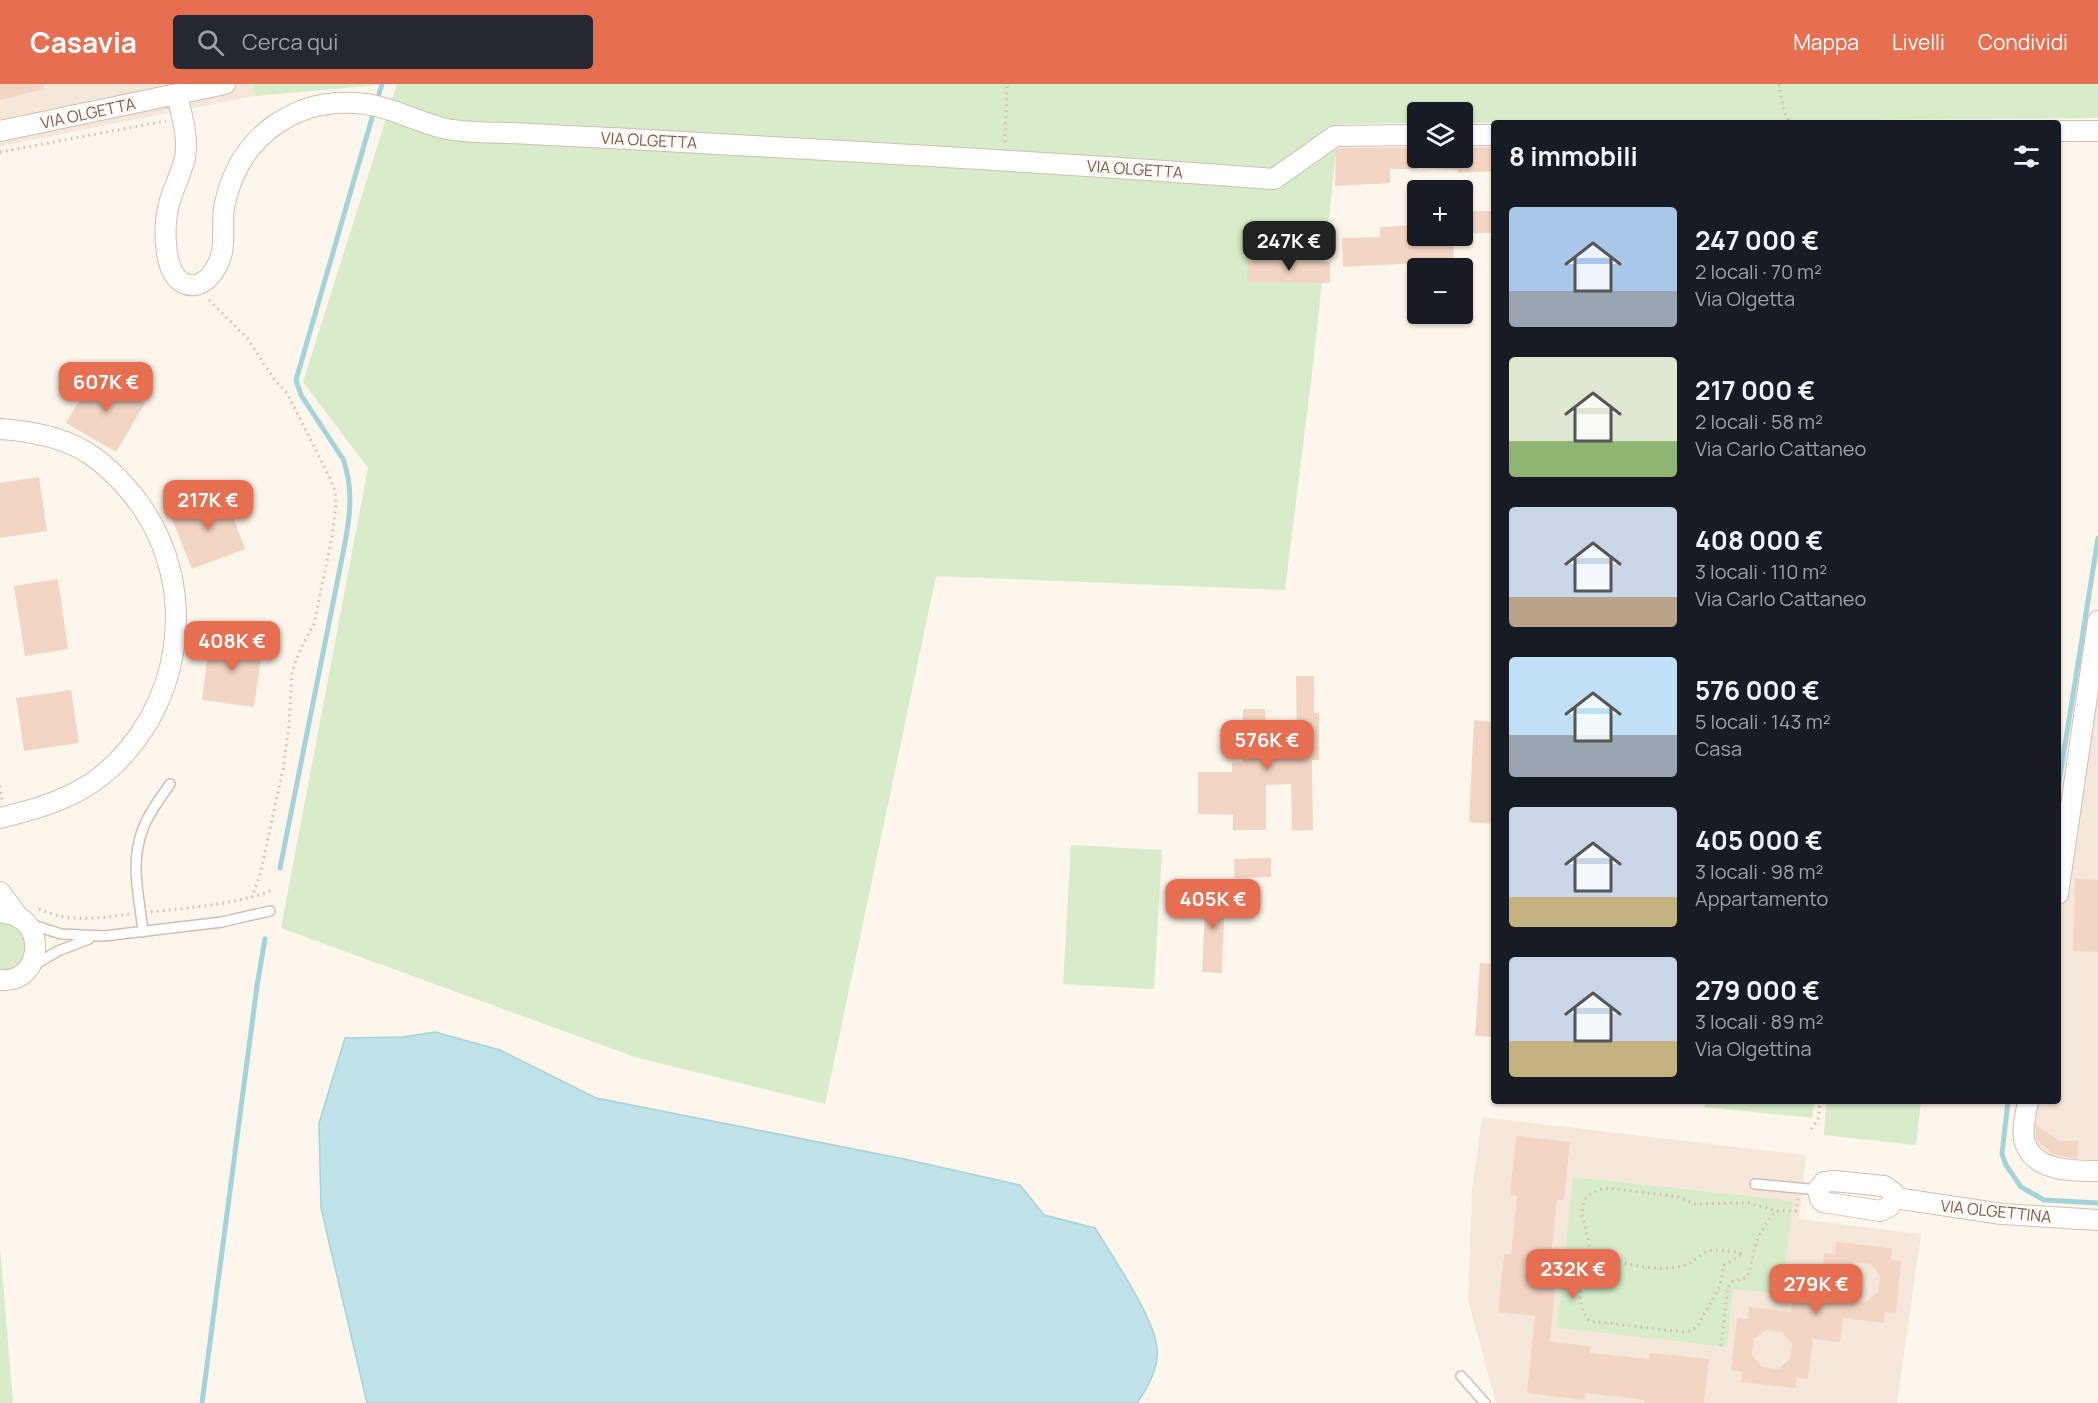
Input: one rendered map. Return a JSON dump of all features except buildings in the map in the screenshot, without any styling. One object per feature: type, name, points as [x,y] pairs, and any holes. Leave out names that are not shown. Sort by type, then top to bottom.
[{"type":"street","name":"VIA OLGETTA","points":[[0,131],[139,93],[177,94],[225,84]]},
{"type":"street","points":[[177,94],[186,153],[168,206],[166,244],[170,266],[175,275],[184,283],[197,284]]},
{"type":"street","name":"VIA OLGETTA","points":[[197,284],[216,270],[223,249],[224,206],[230,183],[242,159],[256,141],[290,114],[314,106],[338,103],[364,104],[384,108],[449,129],[1274,179],[1335,136],[1407,135]]},
{"type":"street","points":[[2061,131],[2098,131]]},
{"type":"street","points":[[1473,135],[1491,135]]},
{"type":"street","points":[[0,429],[45,435],[68,443],[91,455],[119,479],[147,514],[164,547],[173,582],[177,612],[176,645],[168,678],[153,713],[131,747],[100,777],[78,792],[45,807],[0,818]]},
{"type":"street","points":[[2061,874],[2098,621]]},
{"type":"street","points":[[0,892],[14,917],[32,930],[36,941],[36,952],[25,972],[15,978],[0,980]]},
{"type":"street","points":[[2028,1104],[2024,1142],[2031,1153],[2041,1162],[2054,1168],[2067,1171],[2098,1171]]},
{"type":"street","name":"VIA OLGETTINA","points":[[1894,1198],[2001,1214],[2098,1220]]},
{"type":"lane","points":[[143,932],[136,871],[137,852],[140,836],[170,784]]},
{"type":"lane","points":[[25,972],[72,944],[105,936],[222,922],[270,911]]},
{"type":"lane","points":[[14,917],[61,934],[105,936]]},
{"type":"lane","points":[[1755,1184],[1809,1189]]},
{"type":"lane","points":[[1461,1376],[1485,1403]]},
{"type":"path","points":[[1005,161],[1007,84]]},
{"type":"path","points":[[1779,84],[1784,112],[1788,120]]},
{"type":"path","points":[[0,152],[182,118]]},
{"type":"path","points":[[197,284],[204,295],[248,339],[273,378],[287,393],[335,491],[336,504],[314,624],[292,670],[289,726],[283,769],[260,875],[252,897]]},
{"type":"path","points":[[1811,1130],[1818,1120],[1820,1104]]},
{"type":"path","points":[[1743,1254],[1725,1265],[1720,1286],[1697,1327],[1690,1331],[1590,1321],[1579,1299],[1580,1284],[1590,1254],[1582,1216],[1584,1203],[1598,1189],[1609,1188],[1667,1195],[1695,1204],[1748,1203],[1777,1211],[1792,1211]]},
{"type":"path","points":[[1721,1346],[1728,1287],[1733,1281],[1746,1278],[1751,1270],[1760,1234],[1768,1219],[1777,1211]]},
{"type":"path","points":[[1590,1254],[1643,1267],[1664,1269],[1687,1264],[1707,1252],[1730,1250],[1743,1254],[1754,1254]]},
{"type":"shaded area","points":[[0,84],[252,84],[255,96],[0,146]]},
{"type":"shaded area","points":[[2098,644],[2098,1168],[2044,1158],[2029,1130],[2033,1104],[2061,1104],[2061,904]]},
{"type":"shaded area","points":[[1482,1117],[1806,1155],[1799,1219],[1921,1234],[1897,1403],[1496,1403],[1468,1300],[1472,1190]]},
{"type":"green space","points":[[252,84],[378,84],[379,85],[255,96]]},
{"type":"green space","points":[[397,84],[2098,84],[2098,118],[1491,120],[1491,123],[1473,123],[1473,102],[1407,102],[1407,123],[1339,124],[1313,365],[1285,590],[936,576],[825,1104],[635,1057],[281,928],[368,468],[303,382]]},
{"type":"green space","points":[[1071,845],[1162,850],[1154,989],[1063,984]]},
{"type":"green space","points":[[0,922],[18,928],[28,944],[21,966],[0,974]]},
{"type":"green space","points":[[1706,1104],[1814,1104],[1812,1118],[1705,1107]]},
{"type":"green space","points":[[1826,1104],[1921,1104],[1916,1145],[1824,1135]]},
{"type":"green space","points":[[1573,1177],[1793,1201],[1782,1294],[1733,1289],[1727,1347],[1557,1328]]},
{"type":"green space","points":[[0,1246],[13,1403],[0,1403]]},
{"type":"water","points":[[435,1032],[500,1050],[596,1098],[904,1159],[1020,1185],[1044,1215],[1095,1228],[1141,1304],[1154,1335],[1157,1355],[1149,1384],[1137,1403],[367,1403],[321,1208],[319,1123],[345,1038],[403,1037]]},
{"type":"waterway","points":[[379,94],[382,84]]},
{"type":"waterway","points":[[280,868],[350,511],[349,485],[343,459],[301,395],[296,380],[372,118]]},
{"type":"waterway","points":[[2061,770],[2098,538]]},
{"type":"waterway","points":[[202,1403],[265,939]]},
{"type":"waterway","points":[[2008,1104],[2002,1154],[2006,1165],[2021,1187],[2044,1200],[2098,1203]]}]
